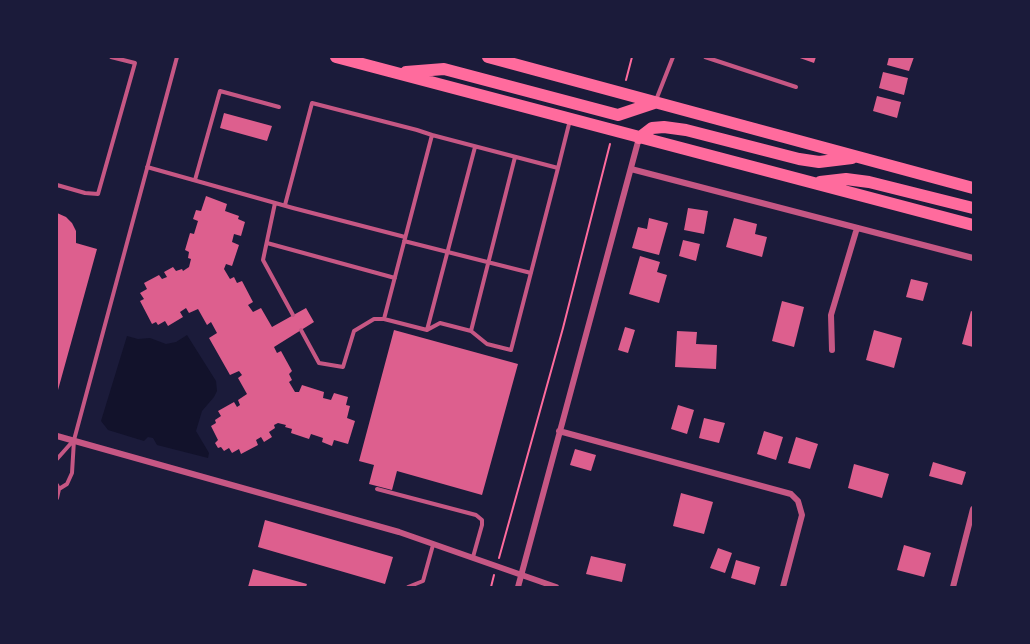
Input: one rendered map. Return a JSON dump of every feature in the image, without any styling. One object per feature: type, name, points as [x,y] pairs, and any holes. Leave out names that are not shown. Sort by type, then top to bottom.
[{"type":"main road","points":[[336,57],[973,225]]},
{"type":"main road","points":[[488,57],[973,188]]},
{"type":"main road","points":[[396,73],[444,69],[618,115],[655,103]]},
{"type":"main road","points":[[639,138],[652,128],[664,127],[686,130],[799,159],[819,162],[859,157]]},
{"type":"main road","points":[[810,183],[846,179],[869,182],[973,208]]},
{"type":"street","points":[[518,587],[639,138]]},
{"type":"street","points":[[631,169],[973,258]]},
{"type":"street","points":[[832,350],[831,315],[857,228]]},
{"type":"street","points":[[559,431],[791,494],[798,501],[802,514],[783,587]]},
{"type":"street","points":[[57,436],[399,532],[556,587]]},
{"type":"street","points":[[953,587],[973,509]]},
{"type":"lane","points":[[57,185],[85,193],[98,194],[135,63],[111,57]]},
{"type":"lane","points":[[57,498],[58,488],[67,484],[72,473],[74,440],[177,57]]},
{"type":"lane","points":[[655,103],[674,57]]},
{"type":"lane","points":[[705,57],[720,59],[796,87]]},
{"type":"lane","points":[[195,180],[220,91],[279,107]]},
{"type":"lane","points":[[285,205],[312,104],[558,168]]},
{"type":"lane","points":[[301,330],[319,363],[343,368],[354,332],[374,319],[384,319],[427,330],[440,323],[471,331],[487,344],[511,350],[570,119]]},
{"type":"lane","points":[[384,319],[432,135]]},
{"type":"lane","points":[[427,330],[475,147]]},
{"type":"lane","points":[[471,331],[515,157]]},
{"type":"lane","points":[[147,167],[531,273]]},
{"type":"lane","points":[[275,203],[263,261],[293,315]]},
{"type":"lane","points":[[267,243],[394,278]]},
{"type":"lane","points":[[57,459],[74,440]]},
{"type":"lane","points":[[377,489],[476,515],[482,520],[482,525],[472,558]]},
{"type":"lane","points":[[408,587],[423,581],[433,544]]},
{"type":"path","points":[[491,587],[563,328],[607,157]]},
{"type":"shaded area","points":[[187,335],[216,381],[217,391],[202,411],[196,431],[209,453],[208,458],[157,445],[153,438],[148,437],[144,441],[108,430],[101,421],[127,336],[138,339],[150,338],[166,344],[176,342]]},
{"type":"building","points":[[797,57],[816,57],[814,63]]},
{"type":"building","points":[[889,57],[914,57],[909,71],[887,65]]},
{"type":"building","points":[[883,72],[908,78],[904,95],[879,88]]},
{"type":"building","points":[[877,96],[901,102],[897,118],[873,111]]},
{"type":"building","points":[[224,113],[272,126],[267,141],[220,128]]},
{"type":"building","points":[[206,196],[227,204],[225,211],[239,216],[238,219],[245,222],[241,236],[234,234],[232,242],[239,245],[232,266],[226,264],[224,269],[230,279],[234,277],[237,283],[242,281],[253,302],[248,305],[253,312],[261,308],[272,327],[306,308],[314,322],[274,347],[277,353],[281,351],[292,371],[289,374],[292,380],[289,382],[295,392],[299,392],[302,385],[324,392],[323,398],[331,400],[334,393],[348,397],[346,405],[350,406],[347,418],[355,421],[348,444],[334,440],[332,446],[322,442],[323,438],[311,434],[309,439],[291,433],[292,429],[278,423],[269,432],[272,437],[264,442],[261,437],[256,440],[258,445],[241,454],[239,449],[232,453],[229,448],[224,451],[215,443],[218,440],[211,426],[221,416],[218,411],[234,402],[237,407],[240,405],[238,400],[247,394],[238,378],[242,375],[239,371],[230,375],[209,338],[217,333],[211,322],[207,325],[198,309],[189,313],[186,308],[180,312],[183,317],[168,326],[165,321],[158,325],[156,322],[152,324],[140,301],[144,299],[140,293],[147,289],[144,283],[159,275],[162,279],[167,277],[164,272],[173,267],[176,271],[182,269],[183,271],[189,267],[191,259],[188,258],[189,252],[185,250],[190,233],[194,234],[198,221],[193,219],[196,210],[201,211]]},
{"type":"building","points":[[688,208],[708,211],[704,234],[684,230]]},
{"type":"building","points":[[57,213],[72,223],[76,231],[76,243],[97,249],[58,390]]},
{"type":"building","points":[[649,218],[668,223],[659,255],[632,248],[638,227],[647,229]]},
{"type":"building","points":[[734,218],[757,224],[755,234],[767,237],[762,257],[726,247]]},
{"type":"building","points":[[683,240],[700,244],[696,261],[679,256]]},
{"type":"building","points":[[640,256],[660,262],[657,272],[667,275],[659,303],[629,294]]},
{"type":"building","points":[[911,279],[928,283],[923,301],[906,297]]},
{"type":"building","points":[[782,301],[804,307],[794,347],[772,341]]},
{"type":"building","points":[[971,311],[973,312],[973,347],[962,344]]},
{"type":"building","points":[[625,327],[635,330],[628,353],[618,350]]},
{"type":"building","points":[[394,330],[518,364],[482,495],[397,471],[392,490],[369,484],[374,465],[359,461]]},
{"type":"building","points":[[874,330],[902,338],[894,368],[866,360]]},
{"type":"building","points":[[677,331],[697,332],[696,344],[717,345],[716,369],[675,367]]},
{"type":"building","points":[[678,405],[694,410],[687,434],[671,429]]},
{"type":"building","points":[[704,418],[725,423],[719,443],[699,438]]},
{"type":"building","points":[[764,431],[783,437],[776,460],[757,454]]},
{"type":"building","points":[[796,437],[818,444],[810,469],[788,463]]},
{"type":"building","points":[[575,449],[596,455],[591,471],[570,465]]},
{"type":"building","points":[[933,462],[966,472],[962,485],[929,476]]},
{"type":"building","points":[[854,464],[889,474],[882,498],[848,488]]},
{"type":"building","points":[[681,493],[713,502],[704,534],[673,526]]},
{"type":"building","points":[[265,520],[393,557],[385,584],[258,547]]},
{"type":"building","points":[[904,545],[931,553],[924,577],[897,570]]},
{"type":"building","points":[[718,548],[732,553],[725,573],[710,568]]},
{"type":"building","points":[[591,556],[626,564],[622,582],[586,574]]},
{"type":"building","points":[[736,560],[760,567],[755,585],[731,578]]},
{"type":"building","points":[[253,569],[307,584],[306,587],[248,587]]}]
